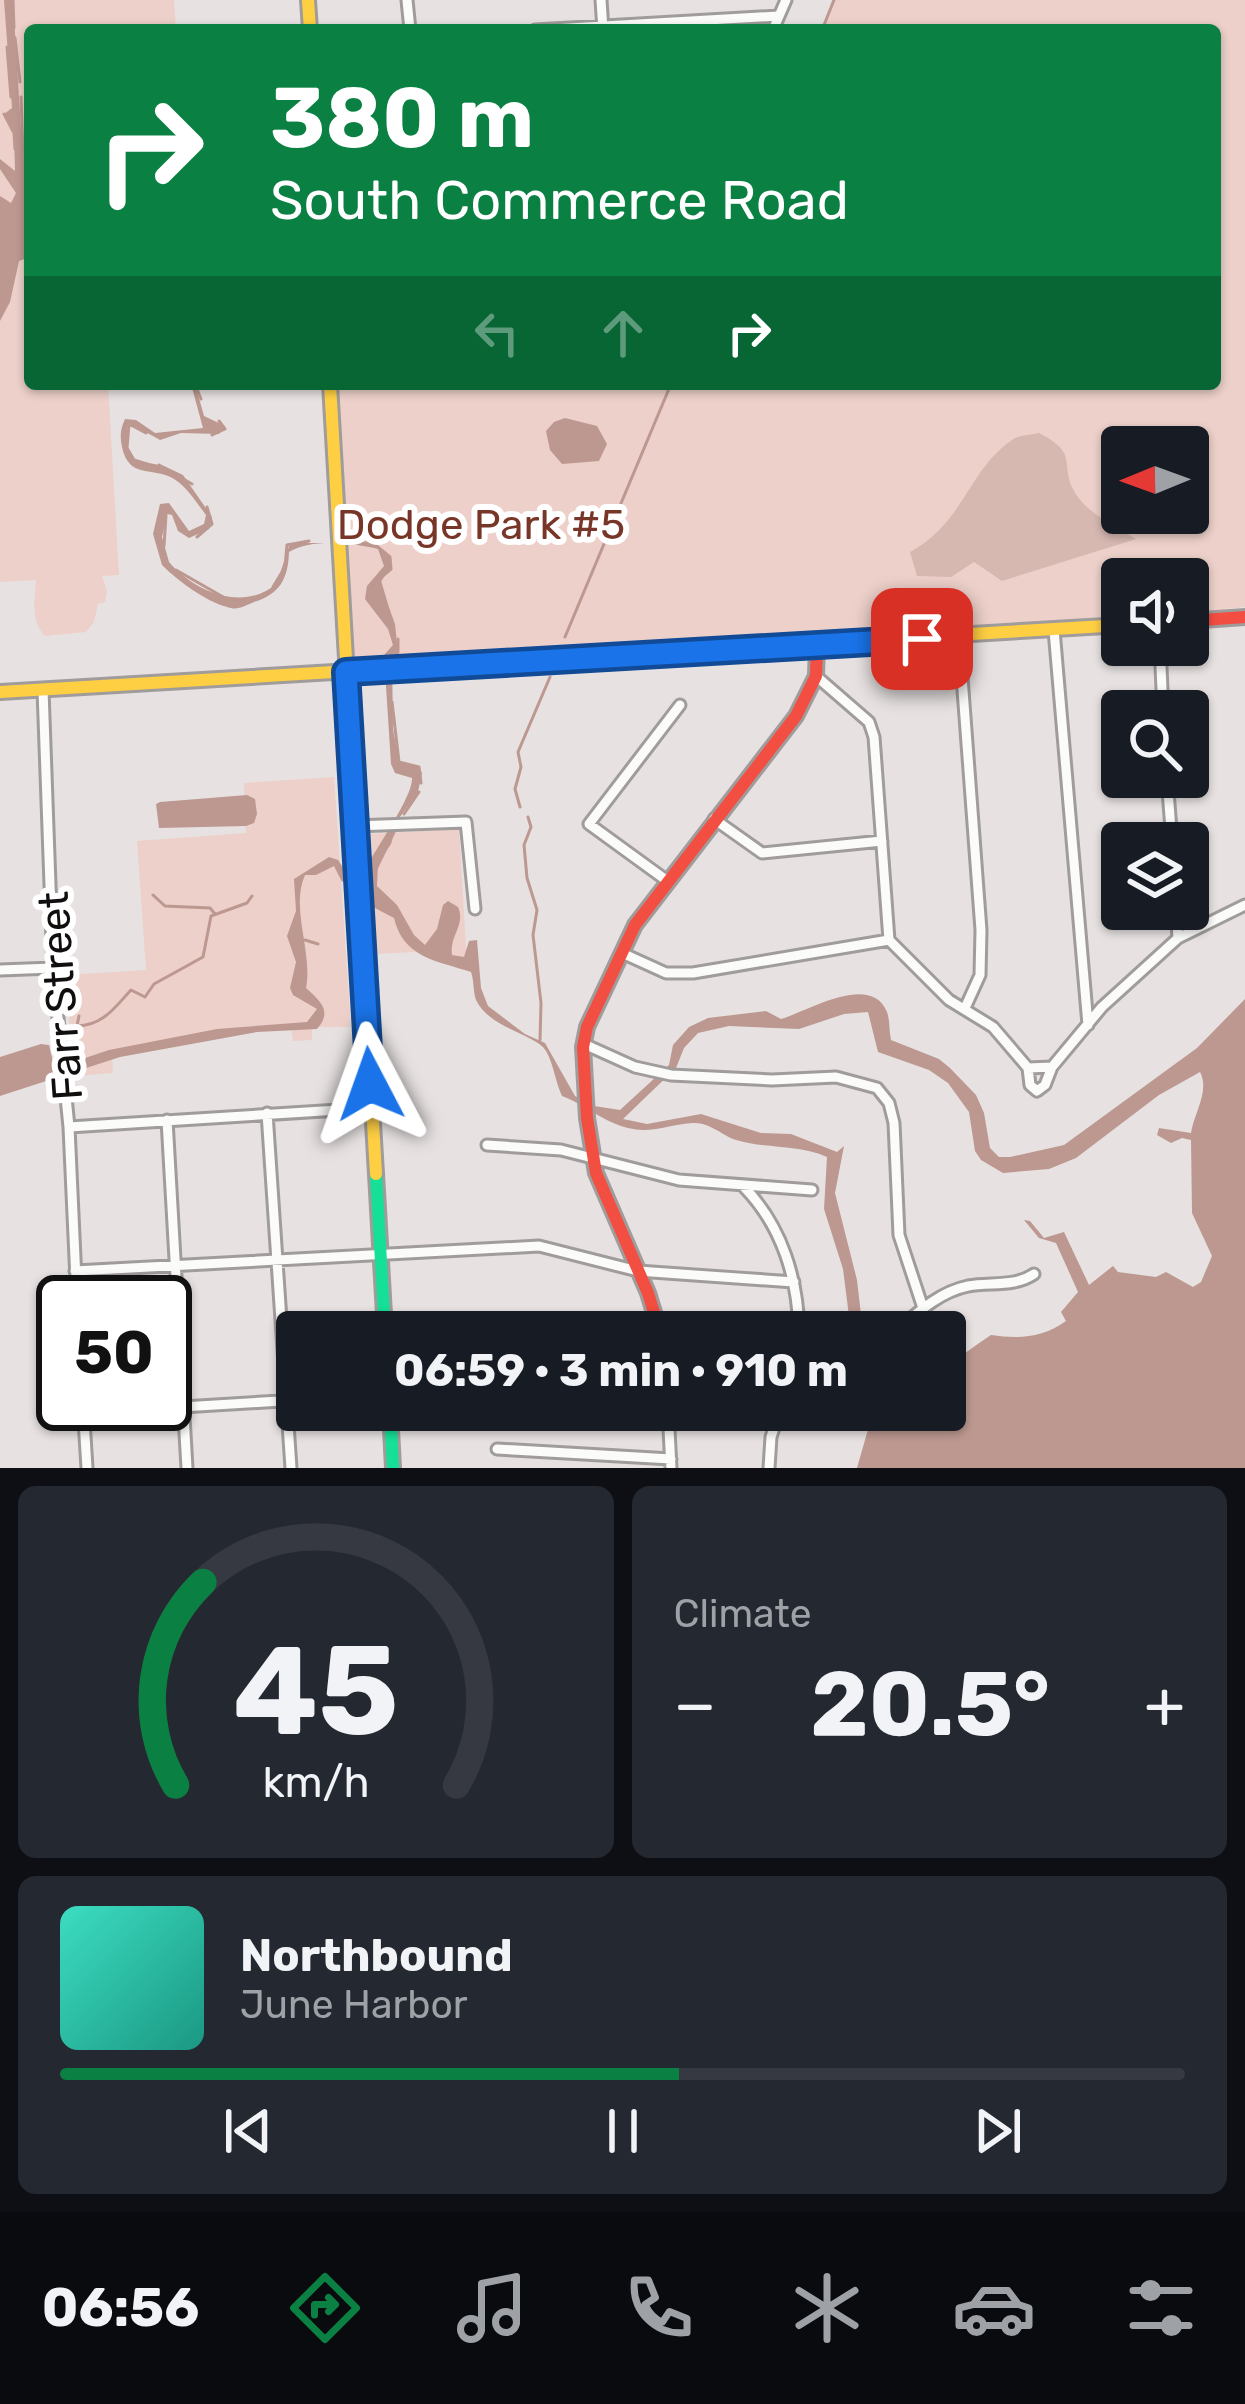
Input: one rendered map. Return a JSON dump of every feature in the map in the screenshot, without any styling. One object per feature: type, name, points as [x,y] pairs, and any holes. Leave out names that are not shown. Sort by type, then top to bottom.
[{"type":"street","points":[[776,24],[786,0]]},
{"type":"street","points":[[701,24],[779,16]]},
{"type":"street","points":[[330,390],[384,1311]]},
{"type":"street","points":[[1209,620],[1245,617]]},
{"type":"street","points":[[0,692],[1101,627]]},
{"type":"street","points":[[1054,630],[1088,1027]]},
{"type":"street","points":[[959,637],[981,929],[980,976],[965,1008]]},
{"type":"street","points":[[652,1311],[592,1156],[586,1027],[622,952],[666,880],[796,716],[816,676],[817,646]]},
{"type":"street","points":[[816,676],[869,722],[874,737],[889,940],[928,982],[993,1027],[1028,1068],[1030,1085],[1036,1091],[1102,1007],[1178,938],[1245,905]]},
{"type":"street","name":"Farr Street","points":[[43,690],[53,968],[69,1127],[75,1275]]},
{"type":"street","points":[[666,880],[589,824],[680,705]]},
{"type":"street","points":[[714,818],[762,853],[882,842]]},
{"type":"street","points":[[354,826],[466,822],[475,909]]},
{"type":"street","points":[[1177,930],[1178,938]]},
{"type":"street","points":[[622,952],[666,973],[693,973],[889,940]]},
{"type":"street","points":[[0,970],[53,968]]},
{"type":"street","points":[[584,1044],[634,1067],[671,1075],[772,1080],[836,1076],[877,1088],[889,1103],[895,1123],[896,1214],[922,1307]]},
{"type":"street","points":[[1028,1068],[1052,1067]]},
{"type":"street","points":[[69,1127],[371,1108]]},
{"type":"street","points":[[267,1113],[283,1311]]},
{"type":"street","points":[[167,1120],[176,1275]]},
{"type":"street","points":[[487,1145],[561,1150],[679,1180],[812,1190]]},
{"type":"street","points":[[744,1187],[781,1240],[797,1311]]},
{"type":"street","points":[[75,1271],[539,1246],[638,1271],[794,1282]]},
{"type":"street","points":[[918,1311],[965,1287],[1014,1282],[1034,1274]]},
{"type":"street","points":[[192,1406],[276,1401]]},
{"type":"street","points":[[84,1431],[87,1468]]},
{"type":"street","points":[[185,1431],[187,1468]]},
{"type":"street","points":[[291,1468],[292,1431]]},
{"type":"street","points":[[391,1431],[393,1468]]},
{"type":"street","points":[[497,1449],[671,1463],[669,1431]]},
{"type":"street","points":[[769,1468],[773,1431]]},
{"type":"green space","points":[[0,0],[174,0],[176,24],[24,24],[24,390],[108,390],[119,575],[102,576],[105,602],[98,604],[86,632],[45,636],[35,617],[36,580],[0,582]]},
{"type":"green space","name":"Dodge Park #5","points":[[833,0],[1245,0],[1245,607],[1224,609],[1223,617],[1209,618],[1209,558],[1101,558],[1101,624],[347,671],[331,390],[1221,390],[1221,24],[823,24]]},
{"type":"green space","points":[[334,777],[351,1027],[312,1027],[312,1040],[293,1041],[291,1028],[261,1028],[112,1054],[113,1073],[73,1076],[66,975],[146,970],[137,841],[246,833],[244,783]]},
{"type":"green space","points":[[459,829],[467,964],[416,952],[376,954],[369,834]]},
{"type":"shaded area","points":[[4,0],[13,0],[24,156],[24,259],[19,261],[10,302],[0,321],[0,196],[11,203],[16,193],[0,169],[0,159],[15,171],[14,135],[4,114],[12,108]]},
{"type":"shaded area","points":[[193,390],[197,390],[204,416],[225,426],[219,434],[181,433],[160,440],[133,425],[127,427],[127,448],[134,460],[183,475],[212,517],[209,529],[189,538],[167,514],[162,537],[169,562],[180,573],[220,595],[250,597],[277,583],[290,543],[333,543],[289,552],[287,570],[276,590],[238,608],[201,595],[162,565],[153,534],[160,504],[169,503],[189,531],[204,524],[206,515],[179,483],[130,464],[122,447],[125,419],[136,420],[155,433],[203,428]]},
{"type":"shaded area","points":[[565,418],[597,426],[607,444],[599,461],[562,464],[550,450],[546,431]]},
{"type":"shaded area","points":[[1039,433],[1051,440],[1064,453],[1073,489],[1101,518],[1101,534],[1128,534],[1136,539],[1002,581],[974,562],[951,577],[917,576],[910,552],[943,526],[985,466],[1015,438]]},
{"type":"shaded area","points":[[333,543],[373,543],[387,553],[392,565],[380,583],[395,624],[398,652],[392,658],[393,729],[399,762],[419,767],[422,773],[418,792],[397,821],[391,844],[378,863],[377,886],[425,945],[437,929],[443,905],[448,901],[458,907],[452,955],[464,957],[469,941],[477,940],[481,988],[488,1006],[545,1043],[575,1096],[594,1106],[620,1110],[669,1065],[673,1045],[689,1027],[708,1018],[766,1011],[781,1019],[838,998],[867,995],[879,1000],[887,1012],[891,1040],[939,1059],[976,1095],[990,1148],[999,1157],[1010,1157],[1064,1145],[1197,1048],[1245,999],[1245,1468],[857,1468],[868,1431],[966,1431],[966,1352],[991,1335],[1030,1336],[1066,1321],[1061,1312],[1078,1292],[1056,1243],[1039,1238],[1024,1220],[1044,1238],[1064,1232],[1089,1285],[1113,1266],[1118,1272],[1156,1277],[1166,1272],[1193,1287],[1201,1282],[1212,1256],[1192,1213],[1191,1140],[1171,1143],[1157,1135],[1159,1128],[1191,1133],[1202,1094],[1200,1072],[1159,1095],[1076,1158],[1049,1169],[1003,1173],[975,1151],[969,1112],[948,1083],[929,1070],[878,1052],[868,1012],[844,1014],[799,1029],[729,1026],[698,1033],[684,1048],[676,1068],[623,1119],[647,1124],[701,1114],[761,1133],[791,1134],[837,1152],[844,1146],[835,1193],[861,1311],[848,1311],[843,1269],[824,1209],[827,1157],[736,1140],[699,1123],[628,1128],[562,1096],[546,1051],[483,1010],[476,1000],[471,972],[414,950],[394,918],[371,906],[366,875],[349,876],[342,882],[334,866],[305,875],[301,888],[306,988],[324,1012],[317,1029],[257,1032],[120,1057],[0,1096],[0,1057],[41,1044],[49,1045],[58,1067],[109,1050],[217,1029],[307,1022],[317,1009],[293,995],[290,988],[296,962],[287,936],[296,911],[294,879],[329,857],[344,869],[365,870],[400,810],[412,778],[395,773],[391,764],[384,655],[393,645],[388,629],[365,599],[367,586],[384,566],[378,549]]},
{"type":"shaded area","points":[[247,795],[255,799],[257,814],[254,823],[246,826],[159,828],[156,804],[160,802]]},
{"type":"waterway","points":[[13,0],[14,28]]},
{"type":"waterway","points":[[824,24],[834,0]]},
{"type":"waterway","points":[[15,38],[20,82]]},
{"type":"waterway","points":[[7,47],[11,97]]},
{"type":"waterway","points":[[21,97],[23,153]]},
{"type":"waterway","points":[[4,114],[14,133],[15,149]]},
{"type":"waterway","points":[[197,390],[201,399]]},
{"type":"waterway","points":[[565,637],[668,390]]},
{"type":"waterway","points":[[212,435],[225,429],[219,421]]},
{"type":"waterway","points":[[146,433],[129,424],[127,448],[134,460],[150,465]]},
{"type":"waterway","points":[[159,465],[192,484]]},
{"type":"waterway","points":[[197,537],[212,524],[207,507]]},
{"type":"waterway","points":[[164,546],[166,515]]},
{"type":"waterway","points":[[273,587],[285,567],[287,545],[309,541]]},
{"type":"waterway","points":[[343,543],[373,543],[390,557],[391,569],[379,579],[389,613]]},
{"type":"waterway","points":[[176,570],[225,598],[243,600]]},
{"type":"waterway","points":[[392,662],[398,639]]},
{"type":"waterway","points":[[520,807],[515,789],[521,767],[518,752],[550,677]]},
{"type":"waterway","points":[[392,702],[399,762],[419,767],[421,783]]},
{"type":"waterway","points":[[340,791],[346,869]]},
{"type":"waterway","points":[[404,814],[419,792]]},
{"type":"waterway","points":[[528,817],[531,827],[524,845],[537,910],[533,935],[540,1040]]},
{"type":"waterway","points":[[375,871],[394,832]]},
{"type":"waterway","points":[[153,895],[165,906],[210,908],[215,914]]},
{"type":"waterway","points":[[79,1016],[77,1026],[95,1022],[131,990],[145,997],[154,984],[203,957],[211,916],[247,903],[252,896]]},
{"type":"waterway","points":[[305,940],[318,944]]},
{"type":"traffic: fast","points":[[376,1174],[384,1311]]},
{"type":"traffic: fast","points":[[391,1431],[393,1468]]},
{"type":"traffic: slow","points":[[308,0],[310,24]]},
{"type":"traffic: slow","points":[[330,390],[376,1174]]},
{"type":"traffic: slow","points":[[0,692],[1101,626]]},
{"type":"traffic: jam","points":[[1209,620],[1245,617]]},
{"type":"traffic: jam","points":[[654,1311],[596,1173],[587,1118],[583,1047],[587,1027],[635,925],[796,716],[816,676],[817,645]]},
{"type":"route","points":[[370,1084],[346,672],[922,639]]}]
